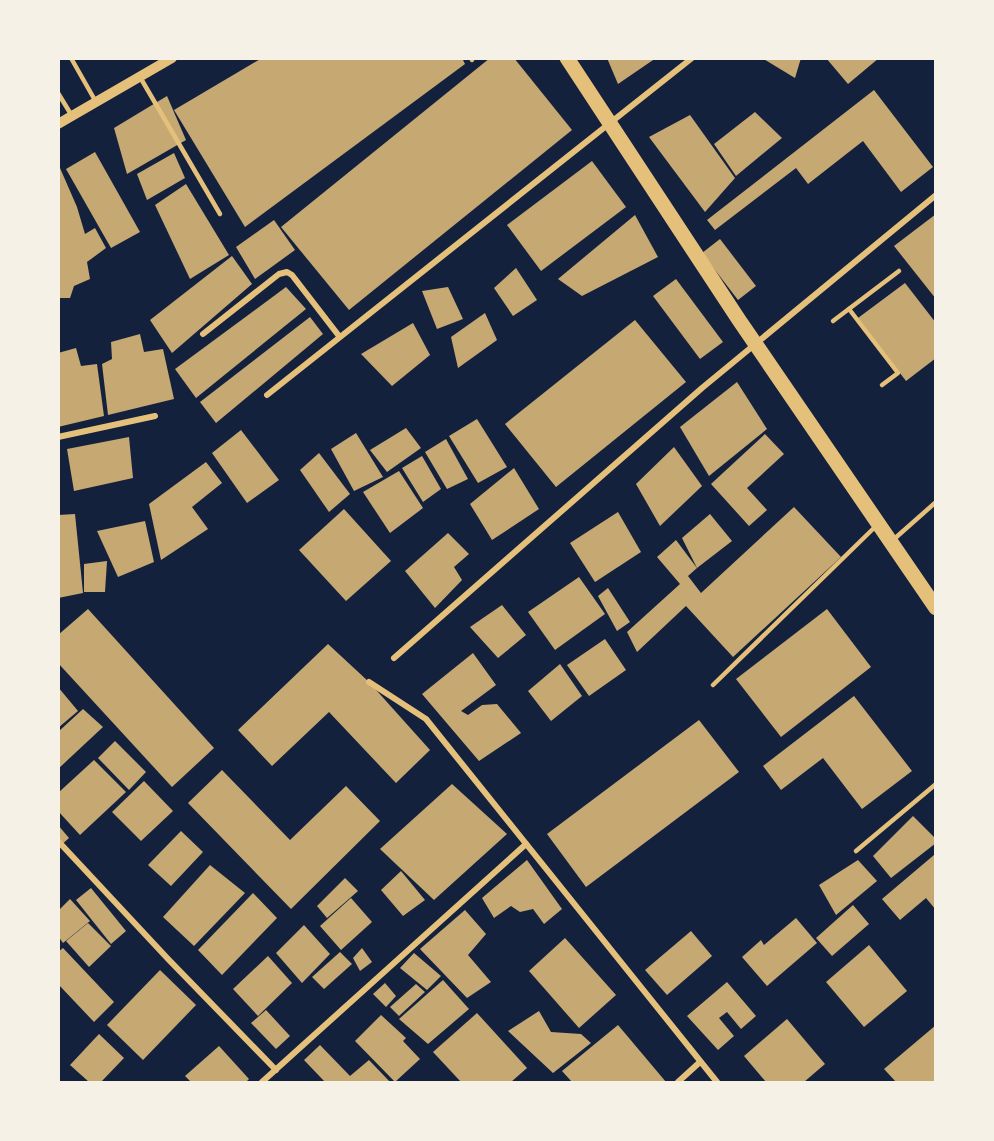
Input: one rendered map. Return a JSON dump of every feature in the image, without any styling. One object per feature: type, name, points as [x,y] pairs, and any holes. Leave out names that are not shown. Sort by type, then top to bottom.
[{"type":"main road","points":[[567,58],[609,124],[936,608]]},
{"type":"street","points":[[58,124],[172,58]]},
{"type":"street","points":[[267,395],[692,58]]},
{"type":"street","points":[[394,658],[702,388],[936,195]]},
{"type":"street","points":[[203,334],[279,274],[286,272],[292,275],[339,336]]},
{"type":"street","points":[[58,436],[154,416]]},
{"type":"street","points":[[369,682],[426,719],[717,1083]]},
{"type":"street","points":[[58,841],[276,1070]]},
{"type":"street","points":[[262,1083],[526,844]]},
{"type":"street","points":[[678,1083],[700,1062]]},
{"type":"lane","points":[[71,58],[96,102]]},
{"type":"lane","points":[[140,77],[220,214]]},
{"type":"lane","points":[[58,93],[72,116]]},
{"type":"lane","points":[[832,321],[899,271]]},
{"type":"lane","points":[[849,309],[898,373],[882,385]]},
{"type":"lane","points":[[891,542],[936,502]]},
{"type":"lane","points":[[713,685],[878,524]]},
{"type":"lane","points":[[856,851],[936,784]]},
{"type":"building","points":[[262,58],[462,58],[465,64],[245,227],[174,110]]},
{"type":"building","points":[[490,58],[514,58],[572,130],[349,310],[281,227]]},
{"type":"building","points":[[607,58],[656,58],[618,84]]},
{"type":"building","points":[[762,58],[801,58],[795,78]]},
{"type":"building","points":[[826,58],[879,58],[848,84]]},
{"type":"building","points":[[874,90],[933,167],[901,192],[863,141],[808,184],[796,168],[715,230],[707,220]]},
{"type":"building","points":[[167,96],[186,140],[127,174],[114,128]]},
{"type":"building","points":[[755,112],[782,138],[736,176],[714,144]]},
{"type":"building","points":[[690,115],[735,178],[705,212],[649,137]]},
{"type":"building","points":[[95,152],[140,232],[111,248],[66,169]]},
{"type":"building","points":[[174,153],[185,178],[147,200],[137,174]]},
{"type":"building","points":[[592,161],[626,207],[541,271],[507,225]]},
{"type":"building","points":[[60,168],[77,207],[85,234],[95,228],[106,248],[87,262],[90,279],[74,286],[70,298],[58,298],[58,169]]},
{"type":"building","points":[[186,184],[229,255],[190,279],[155,205]]},
{"type":"building","points":[[936,214],[936,299],[894,246]]},
{"type":"building","points":[[635,215],[658,257],[582,296],[558,279]]},
{"type":"building","points":[[274,220],[295,250],[255,279],[236,247]]},
{"type":"building","points":[[720,239],[756,286],[738,300],[702,253]]},
{"type":"building","points":[[232,256],[252,284],[172,353],[150,320]]},
{"type":"building","points":[[516,268],[537,300],[513,316],[494,288]]},
{"type":"building","points":[[676,279],[723,342],[700,359],[653,296]]},
{"type":"building","points":[[905,283],[936,323],[936,358],[906,381],[858,318]]},
{"type":"building","points":[[286,287],[306,309],[196,398],[175,369]]},
{"type":"building","points":[[448,287],[463,319],[437,329],[422,291]]},
{"type":"building","points":[[485,313],[497,340],[458,368],[451,337]]},
{"type":"building","points":[[310,317],[323,334],[216,423],[200,402]]},
{"type":"building","points":[[635,320],[686,382],[556,487],[505,424]]},
{"type":"building","points":[[413,323],[430,355],[392,386],[361,354]]},
{"type":"building","points":[[140,334],[144,352],[163,349],[174,399],[108,415],[102,364],[112,359],[111,342]]},
{"type":"building","points":[[76,348],[81,366],[97,364],[104,416],[58,427],[58,353]]},
{"type":"building","points":[[737,382],[767,429],[709,476],[680,427]]},
{"type":"building","points":[[477,419],[507,467],[478,483],[449,436]]},
{"type":"building","points":[[406,428],[421,448],[387,472],[370,450]]},
{"type":"building","points":[[241,430],[279,480],[247,503],[212,453]]},
{"type":"building","points":[[356,433],[383,477],[354,491],[331,449]]},
{"type":"building","points":[[765,434],[784,454],[747,488],[767,510],[749,526],[711,484]]},
{"type":"building","points":[[129,437],[133,478],[74,491],[67,449]]},
{"type":"building","points":[[446,439],[468,479],[447,489],[425,452]]},
{"type":"building","points":[[674,447],[702,486],[660,526],[636,484]]},
{"type":"building","points":[[319,453],[350,494],[329,512],[300,470]]},
{"type":"building","points":[[422,456],[441,489],[423,502],[402,468]]},
{"type":"building","points":[[206,462],[222,483],[192,507],[208,529],[161,560],[149,504]]},
{"type":"building","points":[[514,468],[539,509],[492,540],[470,504]]},
{"type":"building","points":[[399,471],[423,508],[390,533],[363,492]]},
{"type":"building","points":[[794,507],[841,557],[733,657],[686,606],[637,652],[627,632],[680,584],[657,557],[676,540],[697,568],[688,576],[701,593]]},
{"type":"building","points":[[344,509],[391,561],[346,601],[299,550]]},
{"type":"building","points":[[618,512],[641,552],[595,582],[570,543]]},
{"type":"building","points":[[75,514],[83,593],[58,598],[58,515]]},
{"type":"building","points":[[710,514],[732,541],[697,568],[682,538]]},
{"type":"building","points":[[145,521],[154,562],[118,577],[97,531]]},
{"type":"building","points":[[448,533],[469,554],[454,567],[462,580],[435,608],[405,571]]},
{"type":"building","points":[[107,561],[105,592],[84,592],[84,564]]},
{"type":"building","points":[[579,577],[605,614],[555,650],[528,612]]},
{"type":"building","points":[[608,588],[630,622],[617,631],[598,596]]},
{"type":"building","points":[[502,605],[526,635],[498,658],[470,627]]},
{"type":"building","points":[[88,609],[214,748],[172,787],[58,663],[58,635]]},
{"type":"building","points":[[827,609],[871,667],[781,737],[736,679]]},
{"type":"building","points":[[605,639],[626,670],[589,696],[567,665]]},
{"type":"building","points":[[328,644],[369,682],[430,750],[396,783],[329,712],[272,766],[238,730]]},
{"type":"building","points":[[473,653],[496,685],[461,711],[468,715],[482,705],[497,704],[521,733],[479,761],[422,694]]},
{"type":"building","points":[[560,664],[582,696],[551,721],[528,691]]},
{"type":"building","points":[[58,687],[78,711],[58,728]]},
{"type":"building","points":[[854,696],[912,771],[862,809],[823,758],[781,790],[763,766]]},
{"type":"building","points":[[83,709],[103,727],[58,769],[58,732]]},
{"type":"building","points":[[699,720],[739,772],[586,887],[547,834]]},
{"type":"building","points":[[115,741],[146,772],[129,790],[98,758]]},
{"type":"building","points":[[94,760],[126,792],[80,835],[58,811],[58,793]]},
{"type":"building","points":[[222,770],[290,840],[346,786],[380,821],[291,909],[188,803]]},
{"type":"building","points":[[144,781],[173,811],[141,841],[112,812]]},
{"type":"building","points":[[452,784],[507,834],[434,900],[380,849]]},
{"type":"building","points":[[913,816],[936,839],[936,843],[891,878],[873,856]]},
{"type":"building","points":[[58,825],[69,838],[58,848]]},
{"type":"building","points":[[181,831],[203,852],[171,886],[148,865]]},
{"type":"building","points":[[934,855],[936,858],[936,910],[926,898],[900,920],[882,899]]},
{"type":"building","points":[[527,860],[562,909],[544,924],[533,909],[520,912],[511,906],[494,918],[482,898]]},
{"type":"building","points":[[858,860],[877,881],[836,915],[819,885]]},
{"type":"building","points":[[210,865],[245,893],[194,946],[163,917]]},
{"type":"building","points":[[401,871],[425,900],[403,916],[381,890]]},
{"type":"building","points":[[345,878],[358,891],[327,918],[317,906]]},
{"type":"building","points":[[91,888],[126,931],[111,944],[76,900]]},
{"type":"building","points":[[253,893],[277,918],[222,975],[198,950]]},
{"type":"building","points":[[351,898],[372,922],[341,950],[320,926]]},
{"type":"building","points":[[70,899],[90,921],[63,943],[58,936],[58,911]]},
{"type":"building","points":[[853,905],[869,924],[832,956],[816,938]]},
{"type":"building","points":[[465,910],[486,934],[468,955],[491,982],[467,998],[420,949]]},
{"type":"building","points":[[796,918],[817,943],[767,986],[742,957],[761,940],[764,945]]},
{"type":"building","points":[[88,923],[111,946],[89,967],[66,941]]},
{"type":"building","points":[[304,925],[330,954],[302,983],[276,953]]},
{"type":"building","points":[[691,931],[712,956],[667,995],[645,970]]},
{"type":"building","points":[[565,938],[616,995],[579,1028],[529,971]]},
{"type":"building","points":[[869,945],[907,991],[864,1027],[826,982]]},
{"type":"building","points":[[63,948],[114,1002],[94,1022],[58,984],[58,952]]},
{"type":"building","points":[[362,948],[372,962],[360,971],[353,958]]},
{"type":"building","points":[[340,952],[352,964],[324,989],[312,977]]},
{"type":"building","points":[[414,953],[441,976],[427,990],[400,968]]},
{"type":"building","points":[[268,956],[292,983],[258,1016],[233,989]]},
{"type":"building","points":[[160,970],[196,1005],[143,1060],[107,1025]]},
{"type":"building","points":[[443,980],[469,1009],[428,1044],[399,1019]]},
{"type":"building","points":[[727,982],[756,1016],[741,1029],[727,1012],[719,1018],[734,1036],[718,1050],[687,1016]]},
{"type":"building","points":[[385,983],[396,996],[386,1007],[373,994]]},
{"type":"building","points":[[416,984],[425,992],[399,1016],[390,1007]]},
{"type":"building","points":[[266,1010],[290,1036],[276,1049],[251,1023]]},
{"type":"building","points":[[539,1011],[551,1032],[581,1034],[591,1043],[553,1073],[508,1031]]},
{"type":"building","points":[[477,1013],[527,1068],[511,1082],[461,1082],[433,1052]]},
{"type":"building","points":[[381,1015],[406,1038],[403,1041],[420,1059],[395,1082],[355,1041]]},
{"type":"building","points":[[787,1019],[825,1064],[804,1082],[766,1082],[744,1056]]},
{"type":"building","points":[[618,1025],[666,1082],[572,1082],[562,1071]]},
{"type":"building","points":[[936,1025],[936,1082],[896,1082],[884,1069]]},
{"type":"building","points":[[99,1034],[124,1058],[101,1082],[89,1082],[70,1065]]},
{"type":"building","points":[[320,1045],[350,1076],[369,1060],[390,1082],[325,1082],[304,1060]]},
{"type":"building","points":[[219,1046],[249,1079],[246,1082],[191,1082],[185,1076]]}]
